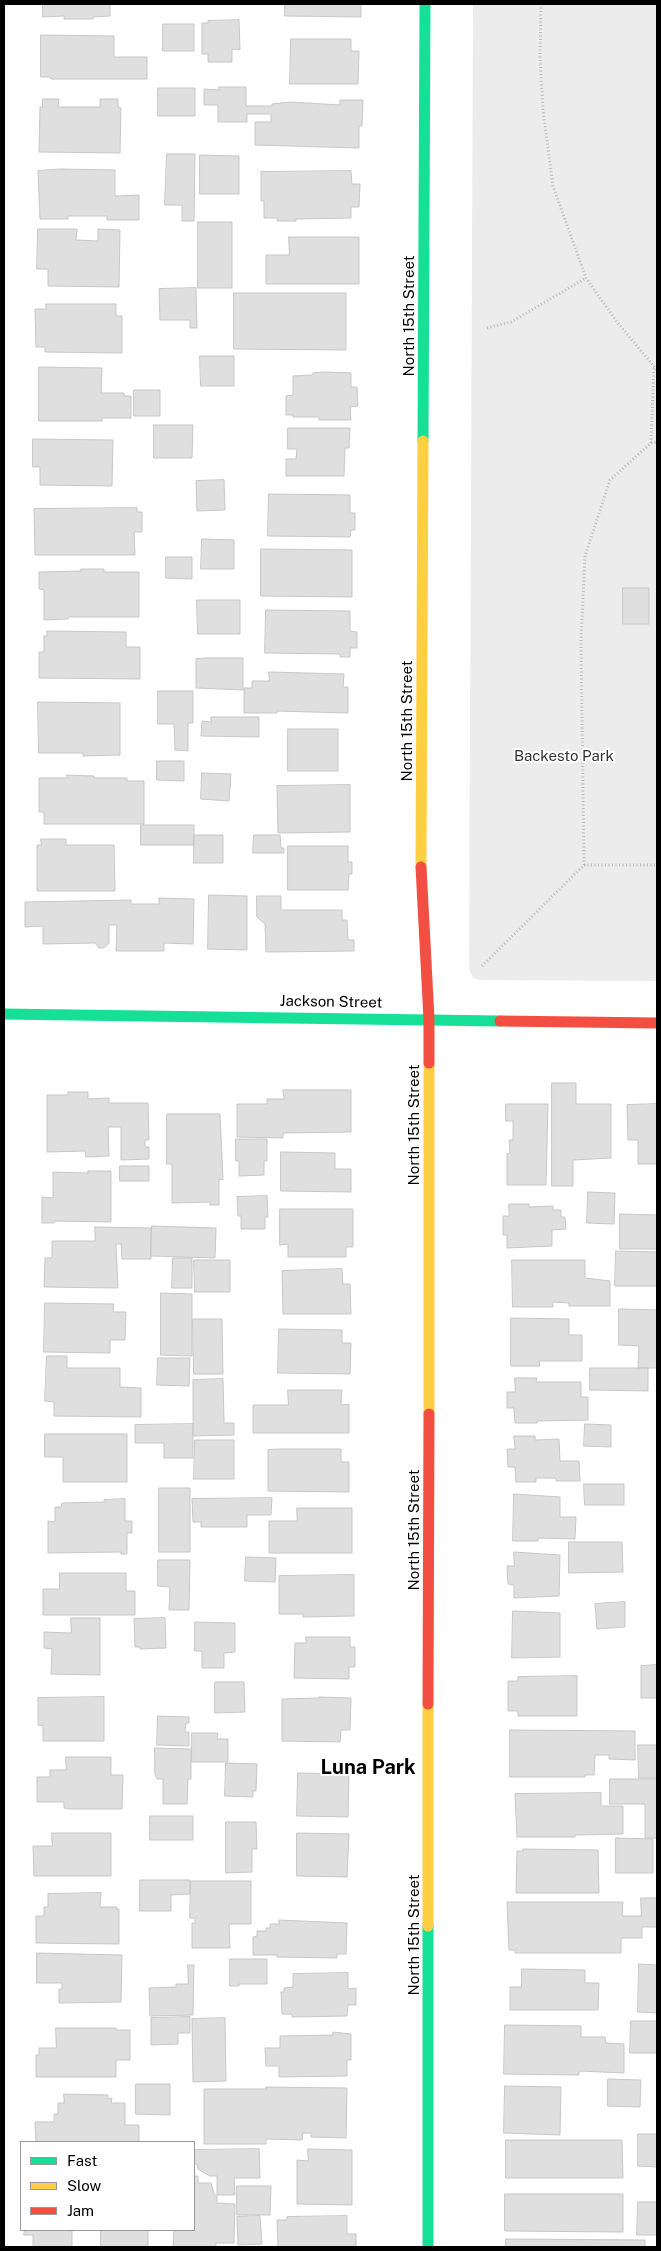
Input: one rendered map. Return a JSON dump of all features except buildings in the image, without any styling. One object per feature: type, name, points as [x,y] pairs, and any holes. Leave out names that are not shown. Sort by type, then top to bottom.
[{"type":"street","name":"North 15th Street","points":[[424,4],[421,865],[429,1019],[428,2247]]},
{"type":"street","name":"Jackson Street","points":[[4,1014],[657,1023]]},
{"type":"path","points":[[541,4],[540,57],[543,110],[553,186],[586,278],[617,322],[657,370]]},
{"type":"path","points":[[487,328],[511,322],[586,278]]},
{"type":"path","points":[[651,443],[654,367]]},
{"type":"path","points":[[584,865],[581,640],[585,556],[610,480],[651,443],[657,442]]},
{"type":"path","points":[[482,966],[584,865],[657,866]]},
{"type":"green space","name":"Backesto Park","points":[[473,4],[657,4],[657,981],[478,980],[473,978],[469,969]]},
{"type":"traffic: fast","points":[[423,441],[425,4]]},
{"type":"traffic: fast","points":[[4,1014],[500,1021]]},
{"type":"traffic: fast","points":[[428,1926],[428,2247]]},
{"type":"traffic: slow","points":[[421,867],[423,441]]},
{"type":"traffic: slow","points":[[429,1063],[429,1414]]},
{"type":"traffic: slow","points":[[428,1704],[428,1926]]},
{"type":"traffic: jam","points":[[421,867],[429,1019],[429,1063]]},
{"type":"traffic: jam","points":[[500,1021],[657,1023]]},
{"type":"traffic: jam","points":[[428,1704],[429,1414]]},
{"type":"district","name":"Luna Park","points":[[368,1768]]}]
